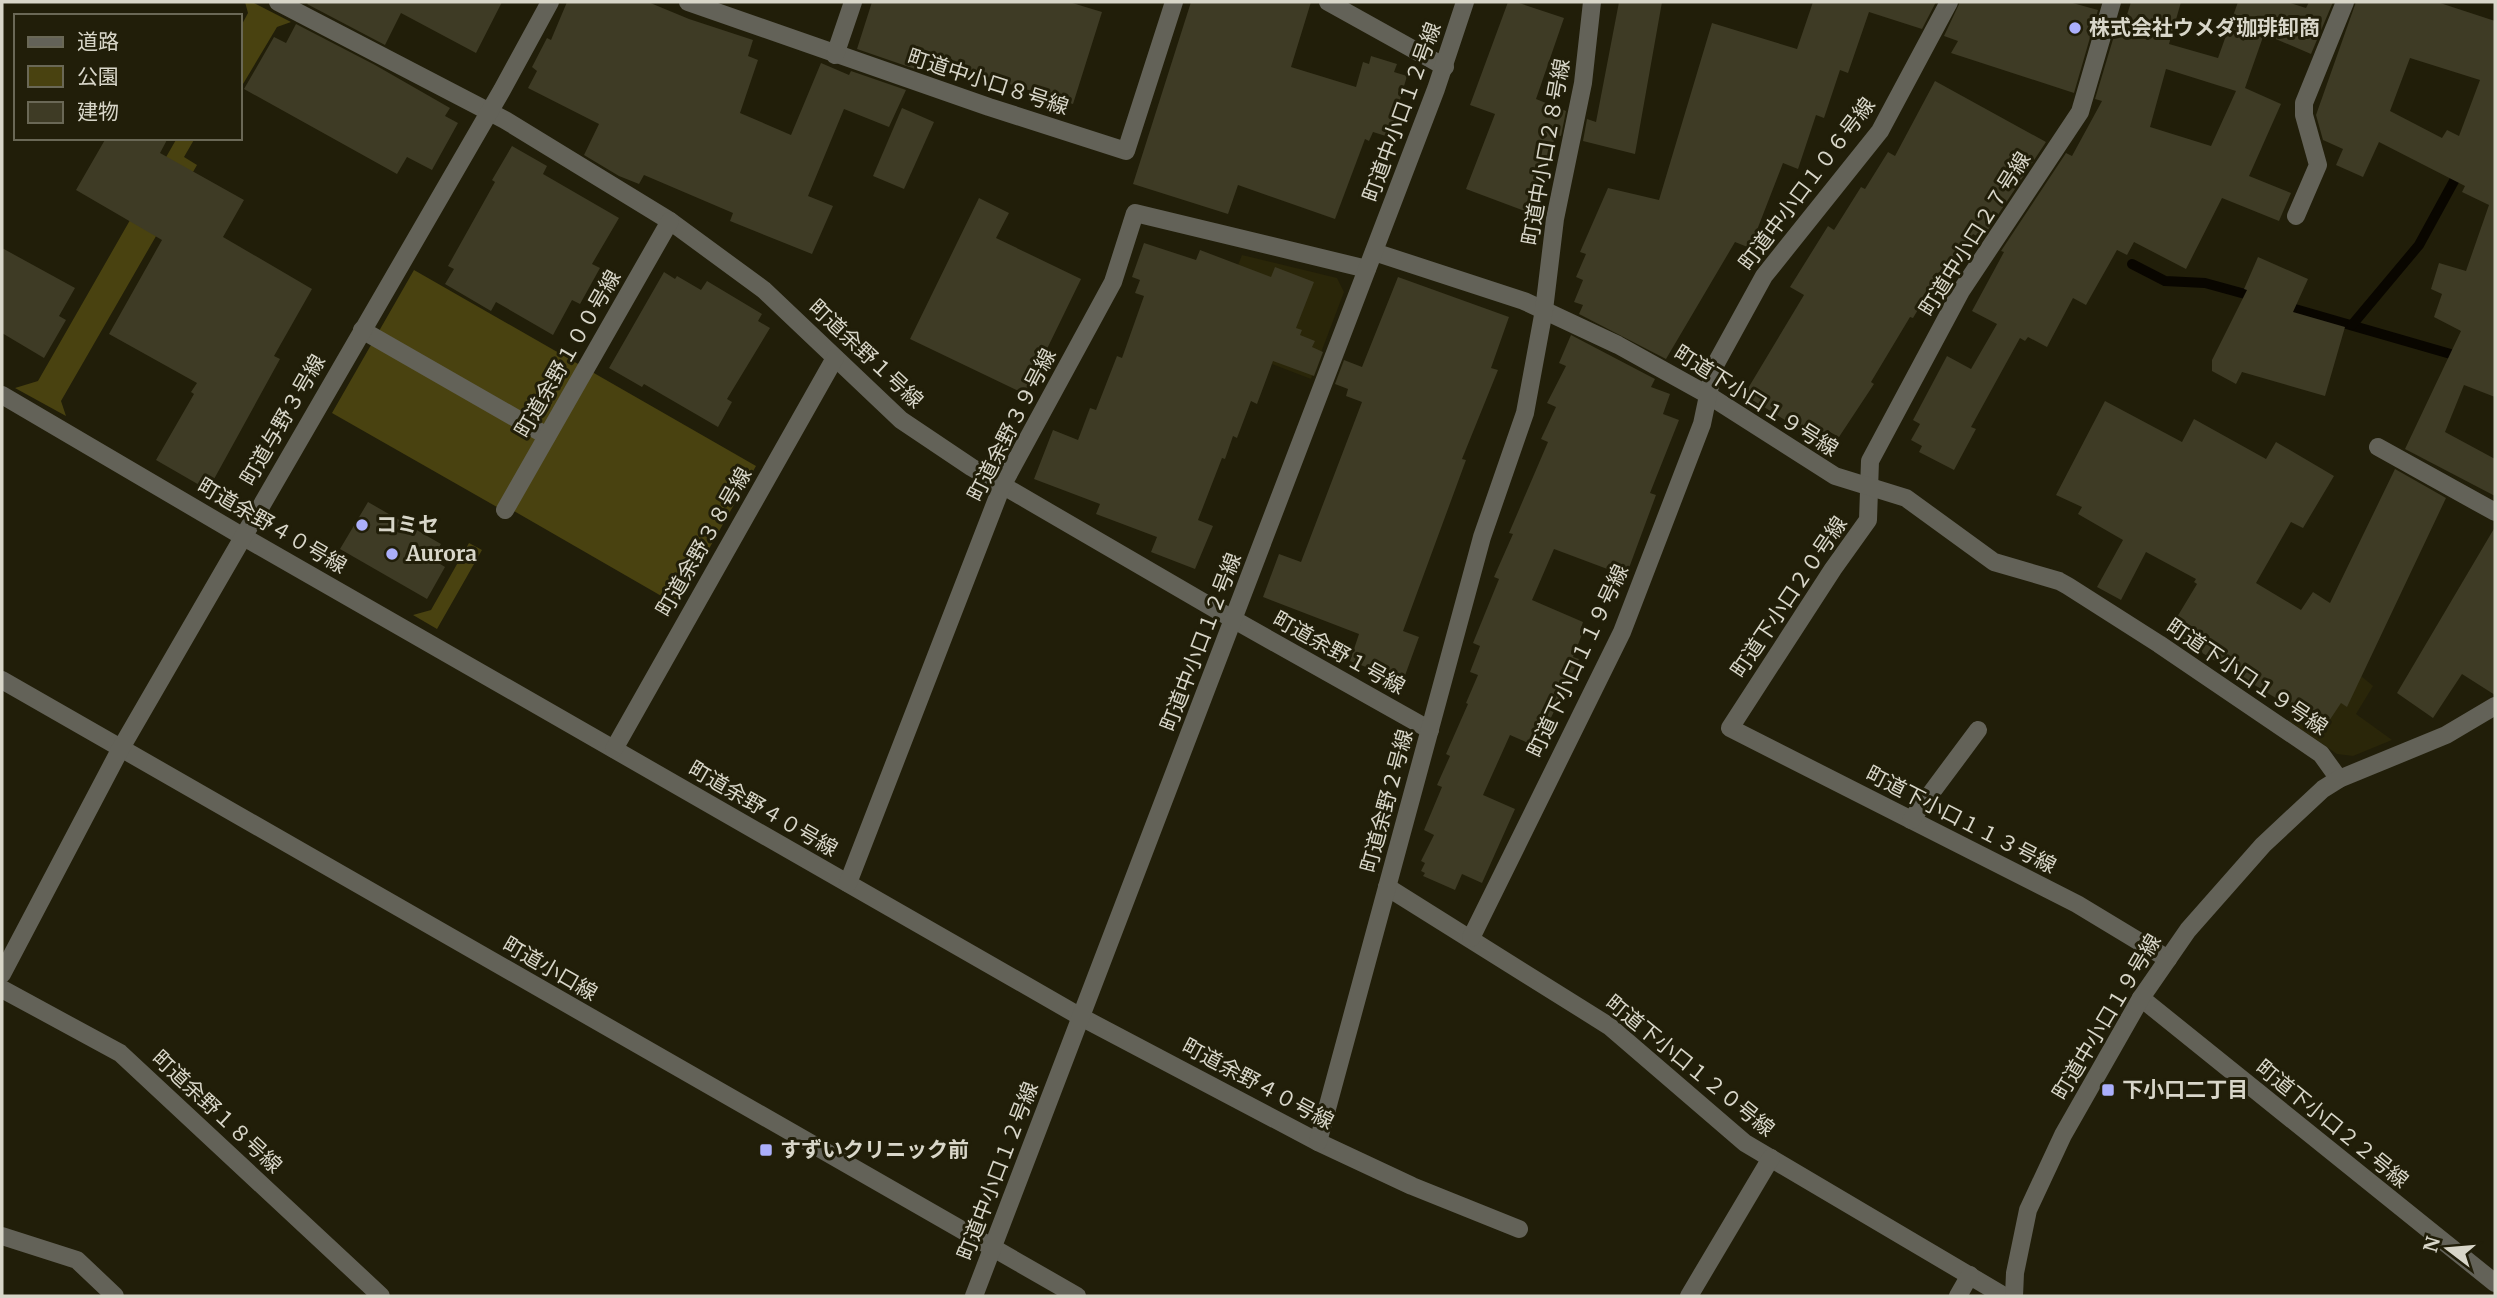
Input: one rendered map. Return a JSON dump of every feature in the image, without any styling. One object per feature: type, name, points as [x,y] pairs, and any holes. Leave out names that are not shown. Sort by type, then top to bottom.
[{"type":"street","name":"町道余野１号線","points":[[278,2],[488,112],[670,221],[764,290],[901,420],[1002,486],[1430,730]]},
{"type":"street","name":"町道与野３号線","points":[[2,974],[121,748],[550,2]]},
{"type":"street","name":"町道中小口８号線","points":[[688,2],[835,55],[1126,151],[1174,2]]},
{"type":"street","points":[[835,55],[853,2]]},
{"type":"street","points":[[1328,2],[1444,67]]},
{"type":"street","name":"町道中小口１２号線","points":[[974,1296],[1371,261],[1444,67],[1465,2]]},
{"type":"street","name":"町道中小口２８号線","points":[[1544,310],[1555,219],[1583,83],[1592,2]]},
{"type":"street","name":"町道中小口１０６号線","points":[[1708,396],[1714,367],[1764,276],[1880,131],[1949,2]]},
{"type":"street","name":"町道中小口２７号線","points":[[1869,487],[1870,461],[1961,291],[2080,112],[2112,2]]},
{"type":"street","points":[[2296,216],[2318,165],[2304,115],[2304,103],[2345,2]]},
{"type":"street","name":"町道余野３９号線","points":[[848,883],[1002,486],[1113,282],[1135,213],[1371,261]]},
{"type":"street","name":"町道余野１００号線","points":[[505,510],[670,221]]},
{"type":"street","name":"町道下小口１９号線","points":[[1371,261],[1524,301],[1618,345],[1708,396],[1835,476],[1906,498],[1994,562],[2059,581],[2159,644],[2321,754],[2339,779]]},
{"type":"street","name":"町道余野２号線","points":[[1318,1142],[1482,537],[1525,413],[1544,310]]},
{"type":"street","points":[[362,330],[547,436]]},
{"type":"street","name":"町道余野３８号線","points":[[614,749],[835,358]]},
{"type":"street","name":"町道余野４０号線","points":[[2,395],[242,536],[1081,1017],[1318,1142],[1412,1186],[1519,1228]]},
{"type":"street","name":"町道下小口１１９号線","points":[[1471,938],[1622,632],[1702,424],[1708,396]]},
{"type":"street","points":[[2378,447],[2495,512]]},
{"type":"street","name":"町道下小口２０号線","points":[[1730,728],[1868,520],[1869,487]]},
{"type":"street","name":"町道小口線","points":[[2,680],[992,1250],[1077,1296]]},
{"type":"street","name":"町道中小口１９号線","points":[[2014,1296],[2015,1273],[2028,1210],[2063,1135],[2141,998],[2188,930],[2263,845],[2323,789],[2339,779],[2492,713]]},
{"type":"street","name":"町道下小口１１３号線","points":[[1730,728],[2077,904],[2168,959]]},
{"type":"street","points":[[1911,820],[1978,730]]},
{"type":"street","name":"町道下小口１２０号線","points":[[1387,887],[1609,1026],[1745,1143],[2004,1296]]},
{"type":"street","name":"町道余野１８号線","points":[[2,989],[120,1053],[381,1296]]},
{"type":"street","name":"町道下小口２２号線","points":[[2141,998],[2495,1283]]},
{"type":"street","points":[[1689,1296],[1771,1158]]},
{"type":"street","points":[[2,1236],[77,1260],[115,1296]]},
{"type":"street","points":[[1958,1296],[1970,1275]]},
{"type":"street","points":[[2491,1296],[2495,1292]]},
{"type":"shaded area","points":[[1242,255],[1337,278],[1344,292],[1311,379],[1209,340]]},
{"type":"shaded area","points":[[2320,675],[2361,676],[2373,686],[2356,714],[2392,740],[2353,756],[2337,754],[2289,721]]},
{"type":"green space","points":[[245,2],[252,2],[291,22],[277,27],[242,86],[242,24],[248,13]]},
{"type":"green space","points":[[176,140],[194,140],[184,157],[197,165],[61,401],[66,416],[15,388],[38,381]]},
{"type":"green space","points":[[414,270],[756,466],[677,605],[507,507],[504,511],[332,413]]},
{"type":"green space","points":[[469,543],[482,550],[437,629],[413,615],[431,610]]},
{"type":"building","points":[[502,2],[476,53],[401,13],[385,45],[307,4]]},
{"type":"building","points":[[567,2],[648,2],[753,40],[748,56],[758,60],[740,113],[791,135],[821,63],[849,75],[851,71],[906,90],[889,127],[844,109],[808,196],[833,206],[812,254],[730,221],[733,213],[644,175],[639,184],[619,176],[584,155],[599,124],[528,88],[537,71],[532,67],[547,38],[551,40]]},
{"type":"building","points":[[872,2],[1069,2],[1102,12],[1073,104],[981,75],[980,80],[919,60],[915,69],[857,49]]},
{"type":"building","points":[[1191,2],[1311,2],[1291,67],[1356,87],[1363,62],[1369,64],[1371,56],[1397,64],[1394,72],[1407,76],[1389,137],[1373,132],[1369,141],[1365,139],[1335,219],[1238,185],[1228,214],[1133,184]]},
{"type":"building","points":[[1508,2],[1516,2],[1564,18],[1536,99],[1566,111],[1561,136],[1556,135],[1527,212],[1466,189],[1495,114],[1470,105]]},
{"type":"building","points":[[1619,2],[1662,2],[1635,154],[1583,141],[1587,119],[1596,122]]},
{"type":"building","points":[[1813,2],[1936,2],[1922,29],[1869,12],[1848,73],[1840,70],[1824,118],[1816,115],[1798,169],[1783,163],[1750,248],[1735,242],[1666,359],[1579,314],[1583,305],[1574,302],[1583,280],[1576,277],[1586,254],[1580,252],[1608,188],[1659,200],[1712,23],[1797,49]]},
{"type":"building","points":[[1960,2],[2069,2],[2098,10],[2074,93],[1951,53],[1958,41],[1944,36]]},
{"type":"building","points":[[2131,2],[2181,2],[2169,44],[2218,58],[2238,2],[2287,2],[2306,8],[2309,2],[2333,2],[2311,54],[2264,34],[2245,88],[2281,104],[2249,176],[2291,193],[2279,221],[2222,198],[2186,269],[2134,242],[2127,255],[2117,250],[2086,305],[2073,298],[2047,347],[2028,337],[2025,341],[2020,338],[1971,427],[1976,429],[1954,470],[1919,452],[1922,446],[1911,440],[1920,424],[1913,420],[1947,356],[1971,369],[1997,324],[1972,311],[2004,252],[2001,251],[2066,153],[2072,156],[2102,101],[2095,99],[2120,16],[2126,18]],"holes":[[[2166,69],[2236,91],[2211,146],[2150,127]]]},
{"type":"building","points":[[2356,2],[2437,2],[2495,21],[2495,397],[2464,385],[2445,432],[2495,459],[2495,496],[2405,449],[2461,331],[2434,317],[2442,294],[2431,289],[2439,263],[2466,271],[2489,205],[2462,192],[2465,186],[2379,142],[2363,177],[2336,165],[2343,149],[2323,140],[2316,115]],"holes":[[[2410,58],[2480,80],[2459,136],[2447,130],[2442,138],[2390,111]]]},
{"type":"building","points":[[296,24],[450,108],[445,116],[458,123],[432,170],[407,157],[397,174],[244,89],[274,37],[286,43]]},
{"type":"building","points":[[1935,81],[2046,142],[1982,239],[1973,234],[1935,291],[1931,288],[1913,318],[1910,317],[1871,382],[1874,384],[1839,437],[1830,432],[1823,443],[1744,395],[1804,295],[1790,287],[1828,226],[1834,230],[1861,187],[1865,189],[1888,152],[1895,156]]},
{"type":"building","points":[[902,108],[934,122],[904,189],[873,176]]},
{"type":"building","points":[[105,140],[167,140],[160,153],[244,200],[223,237],[312,289],[274,356],[280,359],[208,490],[156,460],[194,394],[191,392],[197,383],[109,334],[162,240],[76,190]]},
{"type":"building","points":[[512,146],[547,166],[543,174],[619,218],[592,264],[600,268],[580,304],[572,300],[553,335],[496,302],[491,311],[445,284],[454,269],[448,266]]},
{"type":"building","points":[[979,198],[1009,213],[996,238],[1081,279],[1025,394],[910,339]]},
{"type":"building","points":[[1144,243],[1196,260],[1200,250],[1271,277],[1275,267],[1314,282],[1296,328],[1302,330],[1300,335],[1315,341],[1312,347],[1323,352],[1314,376],[1273,361],[1257,404],[1251,401],[1237,438],[1233,436],[1225,459],[1222,458],[1198,520],[1213,526],[1195,569],[1151,552],[1157,537],[1096,514],[1100,504],[1034,479],[1053,430],[1078,440],[1090,408],[1096,410],[1117,356],[1122,358],[1144,296],[1135,293],[1140,280],[1132,277]]},
{"type":"building","points":[[2,248],[75,288],[59,316],[66,320],[44,358],[2,333]]},
{"type":"building","points":[[2258,257],[2308,279],[2293,312],[2345,327],[2325,396],[2242,372],[2236,384],[2212,371],[2212,360],[2247,290],[2244,289]]},
{"type":"building","points":[[664,272],[701,290],[707,281],[762,314],[758,321],[770,328],[727,399],[732,402],[718,427],[644,384],[642,387],[609,368]]},
{"type":"building","points":[[1398,277],[1509,317],[1491,368],[1498,370],[1462,459],[1466,460],[1403,631],[1419,637],[1403,681],[1350,661],[1359,634],[1263,597],[1279,554],[1301,562],[1362,402],[1346,396],[1348,389],[1335,384],[1344,360],[1362,367]]},
{"type":"building","points":[[1571,335],[1655,379],[1651,387],[1670,394],[1663,414],[1679,420],[1650,493],[1656,495],[1626,576],[1554,549],[1532,600],[1583,622],[1580,631],[1583,632],[1573,657],[1579,659],[1537,747],[1510,735],[1483,795],[1515,809],[1482,883],[1462,874],[1455,890],[1423,876],[1425,873],[1421,871],[1425,863],[1421,861],[1434,835],[1424,830],[1442,787],[1437,785],[1450,756],[1446,754],[1478,675],[1470,672],[1480,646],[1473,643],[1499,579],[1494,577],[1513,534],[1509,533],[1548,442],[1541,439],[1556,407],[1547,403],[1566,366],[1559,363]]},
{"type":"building","points":[[2105,401],[2182,442],[2194,419],[2266,459],[2276,442],[2334,476],[2303,528],[2291,522],[2256,583],[2301,610],[2313,592],[2330,603],[2395,469],[2446,498],[2347,707],[2341,703],[2319,736],[2293,717],[2297,711],[2168,632],[2197,584],[2194,582],[2196,579],[2146,552],[2121,600],[2097,587],[2123,540],[2078,514],[2082,507],[2056,495]]},
{"type":"building","name":"Aurora","points":[[368,502],[441,544],[432,559],[445,567],[427,599],[340,549]]},
{"type":"building","points":[[2495,527],[2495,695],[2462,674],[2433,718],[2397,693]]},
{"type":"waterway","points":[[2352,325],[2419,245],[2460,170]]},
{"type":"waterway","points":[[2132,264],[2165,281],[2205,283],[2256,297]]},
{"type":"waterway","points":[[2281,305],[2461,357]]},
{"type":"place","name":"株式会社ウメダ珈琲卸商","points":[[2075,28]]},
{"type":"place","name":"コミセ","points":[[362,525]]},
{"type":"place","name":"Aurora","points":[[392,554]]},
{"type":"place","name":"下小口二丁目","points":[[2108,1090]]},
{"type":"place","name":"すずいクリニック前","points":[[766,1150]]}]
